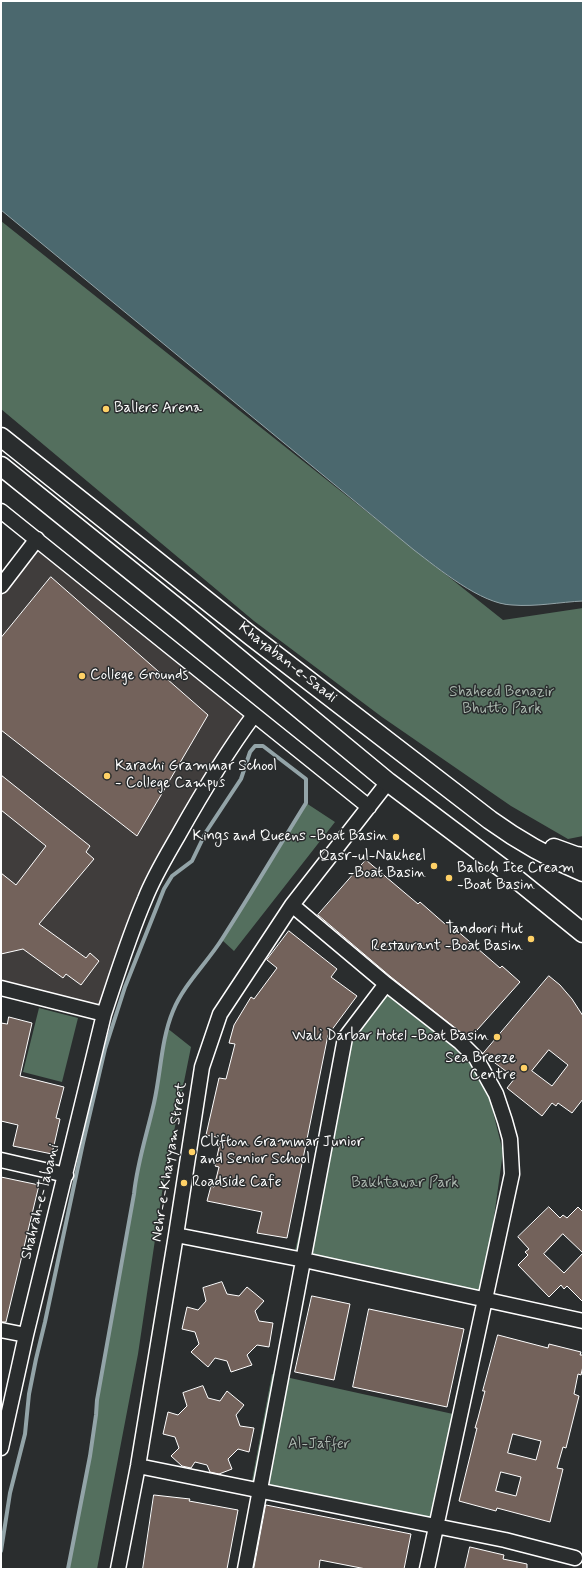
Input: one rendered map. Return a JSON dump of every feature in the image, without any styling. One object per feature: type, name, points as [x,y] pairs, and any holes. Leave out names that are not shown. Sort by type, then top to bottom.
[{"type":"main road","name":"Khayaban-e-Saadi","points":[[1,437],[251,636],[490,820],[535,850],[583,872]]},
{"type":"main road","name":"Khayaban-e-Saadi","points":[[1,466],[168,600],[388,782],[514,877]]},
{"type":"main road","points":[[490,820],[549,846],[576,856],[583,857]]},
{"type":"main road","points":[[514,877],[583,917]]},
{"type":"main road","points":[[514,877],[583,933]]},
{"type":"street","points":[[1,511],[369,807]]},
{"type":"street","points":[[1,586],[37,539]]},
{"type":"street","name":"Shahrah-e-Tabani","points":[[1,1448],[26,1335],[104,1014],[137,919],[158,870],[195,805],[231,747],[254,715]]},
{"type":"street","name":"Nehr-e-Khayyam Street","points":[[118,1569],[138,1466],[202,1067],[220,1014],[292,905],[388,782]]},
{"type":"street","points":[[292,905],[386,984],[460,1042],[476,1058],[496,1094],[511,1145],[512,1174],[427,1569]]},
{"type":"street","points":[[245,1569],[345,1038],[386,984]]},
{"type":"street","points":[[1,988],[104,1014]]},
{"type":"street","points":[[1,1160],[66,1175]]},
{"type":"street","points":[[176,1235],[304,1260],[583,1321]]},
{"type":"street","points":[[1,1330],[26,1335]]},
{"type":"street","points":[[138,1466],[505,1540],[575,1558]]},
{"type":"shaded area","name":"Karachi Grammar School - College Campus","points":[[37,539],[254,715],[158,870],[104,1014],[1,987],[1,585]]},
{"type":"green space","name":"Shaheed Benazir Bhutto Park","points":[[1,221],[503,620],[583,608],[583,836],[568,839],[511,806],[382,717],[254,621],[1,409]]},
{"type":"green space","points":[[306,803],[335,822],[234,951],[222,940]]},
{"type":"green space","name":"Bakhtawar Park","points":[[379,987],[451,1041],[465,1056],[488,1092],[503,1152],[490,1246],[479,1294],[294,1255],[345,1038]]},
{"type":"green space","points":[[39,1008],[78,1018],[62,1082],[23,1072]]},
{"type":"green space","points":[[167,1028],[191,1047],[163,1186],[138,1354],[97,1569],[68,1569],[90,1456],[97,1400],[140,1159],[152,1113]]},
{"type":"green space","name":"Al-Jaffer","points":[[272,1374],[453,1414],[428,1526],[250,1491]]},
{"type":"water","points":[[1,1],[583,1],[583,601],[539,605],[512,605],[487,599],[461,584],[414,550],[1,210]]},
{"type":"building","name":"College Grounds","points":[[51,577],[208,715],[137,836],[1,730],[1,638]]},
{"type":"building","points":[[1,775],[90,846],[86,852],[94,859],[39,924],[86,958],[90,953],[99,961],[81,985],[66,974],[63,978],[23,949],[1,954],[1,873],[16,885],[46,846],[1,810]]},
{"type":"building","points":[[366,860],[418,904],[420,902],[445,924],[447,922],[500,968],[502,966],[520,982],[469,1039],[391,977],[318,915]]},
{"type":"building","points":[[289,931],[337,969],[331,977],[357,996],[328,1035],[287,1238],[257,1233],[262,1212],[207,1201],[211,1186],[214,1187],[219,1167],[215,1166],[221,1138],[206,1135],[219,1078],[226,1079],[235,1044],[229,1043],[234,1025],[251,997],[254,999],[277,968],[267,960]]},
{"type":"building","points":[[549,976],[560,985],[572,999],[583,1016],[583,1099],[572,1113],[558,1103],[556,1106],[552,1103],[542,1116],[507,1088],[515,1078],[483,1054]],"holes":[[[549,1050],[568,1065],[552,1086],[532,1071]]]},
{"type":"building","points":[[9,1017],[32,1023],[20,1076],[64,1087],[56,1118],[60,1119],[52,1154],[13,1146],[18,1125],[1,1121],[1,1023],[7,1024]]},
{"type":"building","points":[[1,1177],[39,1185],[6,1322],[1,1322]]},
{"type":"building","points":[[549,1207],[560,1218],[563,1215],[567,1218],[578,1207],[583,1212],[583,1253],[583,1302],[567,1286],[564,1289],[561,1285],[549,1297],[518,1265],[528,1255],[525,1252],[529,1249],[518,1237]],"holes":[[[563,1234],[583,1253],[564,1273],[544,1254]]]},
{"type":"building","points":[[222,1282],[227,1294],[239,1296],[247,1287],[264,1301],[255,1311],[259,1321],[273,1323],[269,1347],[257,1345],[247,1355],[252,1365],[231,1372],[227,1361],[215,1358],[208,1367],[191,1352],[199,1344],[195,1332],[182,1329],[187,1307],[198,1310],[206,1301],[203,1288]]},
{"type":"building","points":[[312,1296],[350,1304],[334,1380],[295,1372]]},
{"type":"building","points":[[369,1309],[464,1329],[447,1407],[353,1387]]},
{"type":"building","points":[[498,1335],[548,1348],[549,1344],[581,1352],[580,1355],[583,1355],[581,1375],[578,1374],[574,1394],[579,1396],[566,1448],[563,1447],[557,1468],[563,1469],[550,1522],[497,1508],[496,1511],[459,1501],[477,1428],[475,1428],[485,1391],[483,1391]],"holes":[[[513,1434],[541,1441],[536,1460],[508,1453]],[[501,1472],[521,1477],[516,1496],[496,1491]]]},
{"type":"building","points":[[203,1386],[208,1398],[220,1401],[227,1391],[244,1405],[236,1415],[240,1426],[254,1428],[249,1452],[238,1449],[228,1459],[232,1469],[219,1474],[210,1472],[207,1465],[195,1462],[191,1468],[182,1466],[171,1456],[179,1448],[175,1437],[163,1434],[168,1412],[178,1415],[187,1406],[183,1393]]},
{"type":"building","points":[[154,1495],[190,1499],[189,1501],[238,1510],[227,1569],[143,1569]]},
{"type":"building","points":[[266,1505],[411,1534],[404,1569],[366,1569],[320,1560],[319,1569],[254,1569]]},
{"type":"building","points":[[470,1547],[504,1555],[503,1559],[527,1564],[527,1569],[465,1569]]},
{"type":"waterway","points":[[1,1551],[10,1493],[25,1434],[29,1394],[36,1359],[83,1143],[105,1049],[125,987],[164,889],[172,876],[192,861],[206,832],[241,779],[250,752],[255,746],[263,746],[306,779],[306,803],[222,939],[183,992],[169,1022],[154,1103],[137,1171],[97,1400],[90,1456],[68,1569]]},
{"type":"place","name":"Ballers Arena","points":[[106,409]]},
{"type":"place","name":"College Grounds","points":[[82,676]]},
{"type":"place","name":"Karachi Grammar School - College Campus","points":[[107,776]]},
{"type":"place","name":"Kings and Queens -Boat Basin","points":[[396,837]]},
{"type":"place","name":"Qasr-ul-Nakheel -Boat Basin","points":[[434,866]]},
{"type":"place","name":"Baloch Ice Cream -Boat Basin","points":[[449,878]]},
{"type":"place","name":"Tandoori Hut Restaurant -Boat Basin","points":[[531,939]]},
{"type":"place","name":"Wali Darbar Hotel -Boat Basin","points":[[497,1037]]},
{"type":"place","name":"Sea Breeze Centre","points":[[524,1068]]},
{"type":"place","name":"Clifton Grammar Junior and Senior School","points":[[192,1152]]},
{"type":"place","name":"Roadside Cafe","points":[[184,1183]]}]
